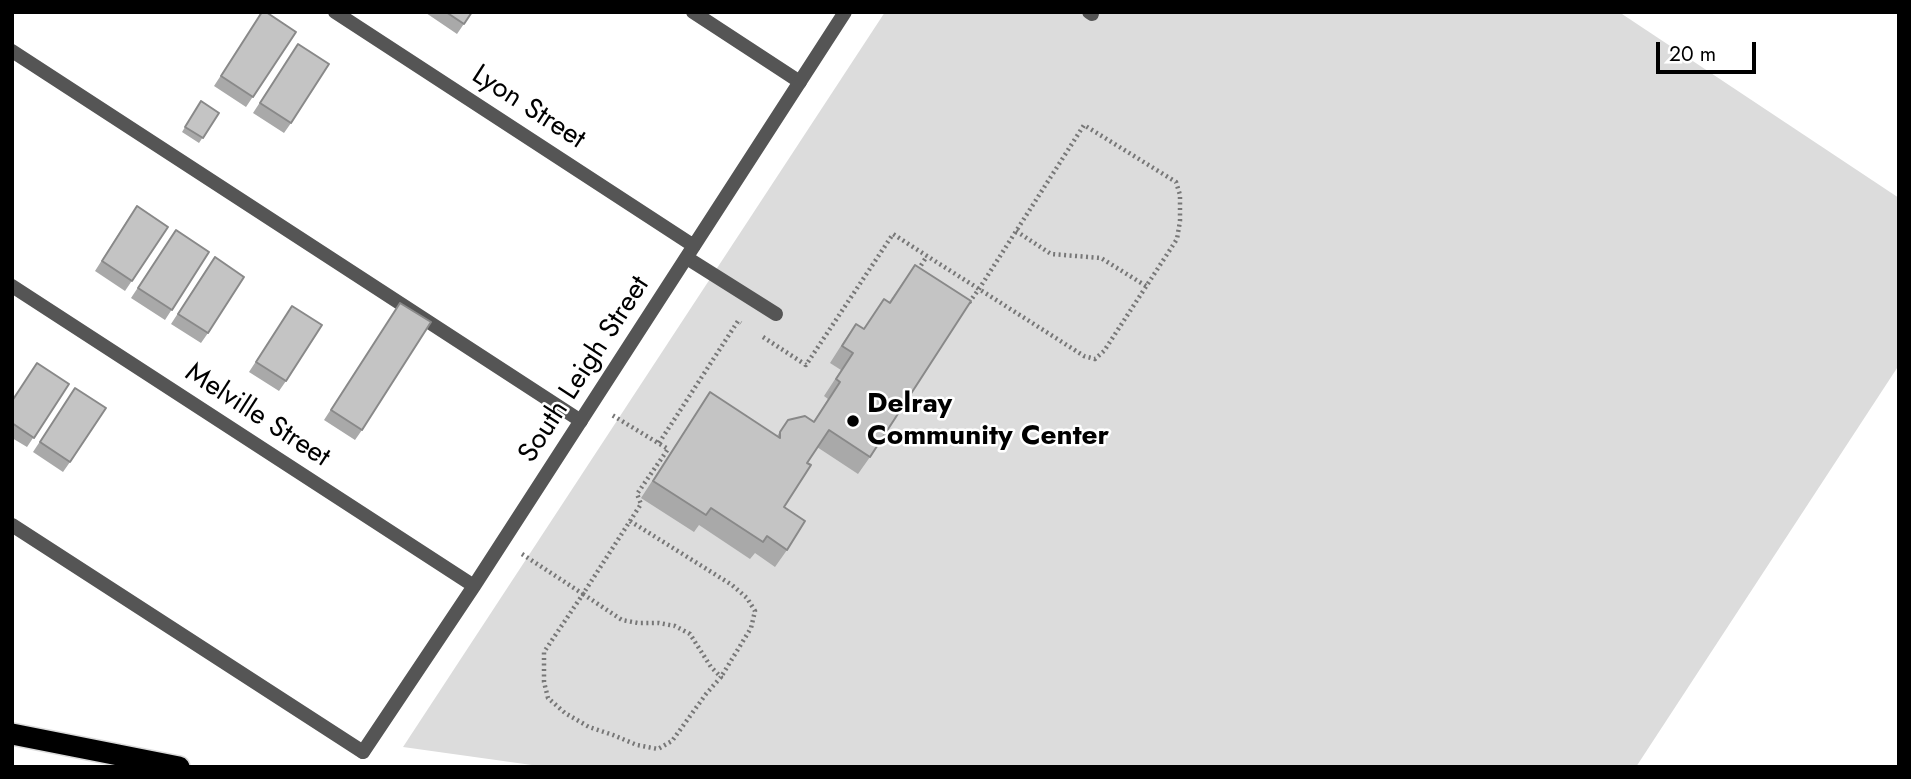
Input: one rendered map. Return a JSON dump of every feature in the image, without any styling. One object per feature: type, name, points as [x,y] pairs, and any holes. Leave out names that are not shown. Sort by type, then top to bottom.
[{"type":"highway","points":[[12,734],[179,767]]},
{"type":"street","name":"Lyon Street","points":[[335,12],[690,252],[776,314]]},
{"type":"street","points":[[694,12],[800,82]]},
{"type":"street","name":"South Leigh Street","points":[[12,525],[363,752],[474,586],[845,12]]},
{"type":"street","points":[[12,51],[581,421]]},
{"type":"street","name":"Melville Street","points":[[12,286],[474,586]]},
{"type":"path","points":[[761,335],[806,365],[893,234],[927,256],[979,289],[1084,356],[1095,359],[1104,351],[1177,239],[1180,195],[1176,182],[1084,125],[979,289],[965,309]]},
{"type":"path","points":[[1016,231],[1051,254],[1101,258],[1146,286]]},
{"type":"path","points":[[915,276],[927,256]]},
{"type":"path","points":[[659,443],[738,321],[749,328]]},
{"type":"path","points":[[608,413],[668,449],[637,494],[641,504],[544,652],[544,682],[548,698],[565,713],[589,727],[637,745],[658,749],[673,741],[720,677],[751,628],[755,611],[747,598],[732,585],[630,521]]},
{"type":"path","points":[[518,551],[622,620],[675,626],[690,634],[720,677]]},
{"type":"shaded area","points":[[885,12],[1619,12],[1899,198],[1899,365],[1636,767],[546,767],[403,747]]},
{"type":"building","points":[[262,12],[296,32],[253,97],[221,76]]},
{"type":"building","points":[[446,12],[472,12],[464,24]]},
{"type":"building","points":[[298,44],[329,64],[291,123],[260,103]]},
{"type":"building","points":[[201,101],[219,113],[203,138],[185,127]]},
{"type":"building","points":[[137,206],[168,227],[132,281],[102,261]]},
{"type":"building","points":[[176,230],[209,252],[172,310],[138,288]]},
{"type":"building","points":[[215,257],[244,277],[208,333],[178,314]]},
{"type":"building","name":"Delray Community Center","points":[[915,265],[971,301],[870,457],[829,430],[807,463],[811,465],[784,507],[805,521],[787,550],[767,536],[763,542],[711,508],[706,515],[653,481],[710,392],[780,438],[780,432],[788,420],[805,416],[814,422],[840,382],[836,379],[853,353],[842,346],[856,324],[864,329],[884,299],[890,303]]},
{"type":"building","points":[[400,303],[431,322],[362,430],[331,410]]},
{"type":"building","points":[[292,306],[322,325],[286,381],[256,362]]},
{"type":"building","points":[[37,363],[69,384],[34,438],[12,423],[12,401]]},
{"type":"building","points":[[75,388],[106,408],[70,462],[40,442]]},
{"type":"place","name":"Delray Community Center","points":[[853,421]]}]
